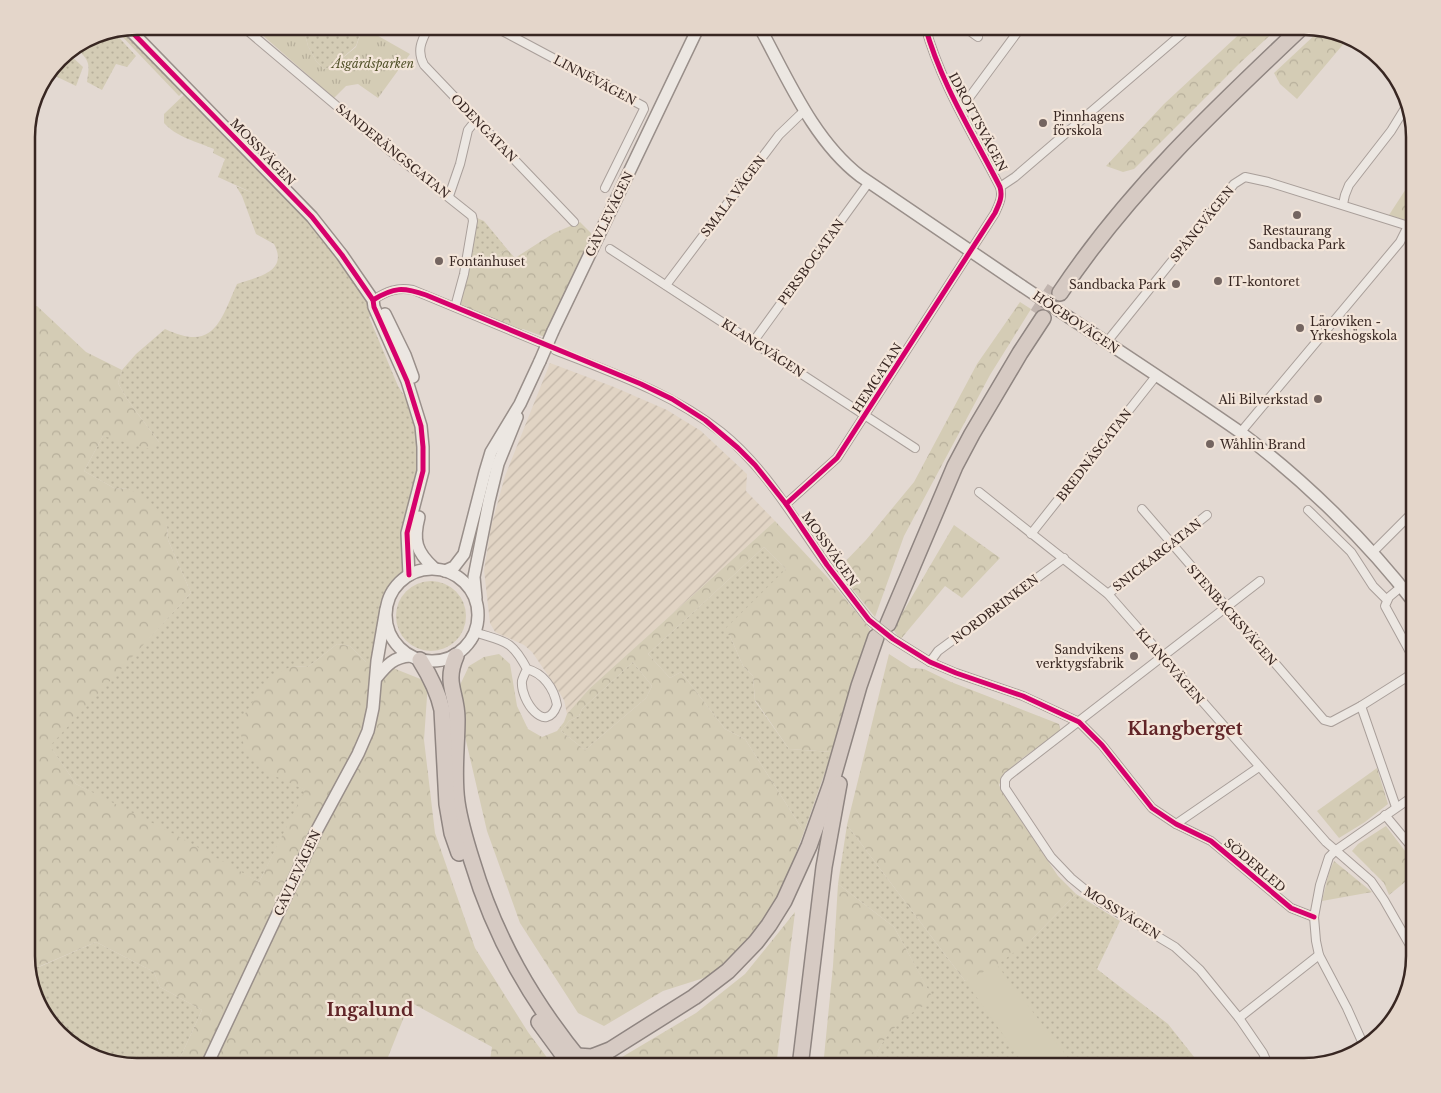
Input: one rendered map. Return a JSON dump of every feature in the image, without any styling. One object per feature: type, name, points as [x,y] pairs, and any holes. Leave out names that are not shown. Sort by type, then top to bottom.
[{"type":"highway","points":[[1283,35],[1180,134],[1133,186],[1077,254],[1057,290],[1113,221],[1185,139],[1294,35]]},
{"type":"highway","points":[[880,621],[955,466],[1040,316]]},
{"type":"highway","points":[[590,1058],[656,1022],[711,985],[747,952],[769,925],[788,893],[809,846],[831,784],[859,686],[883,639]]},
{"type":"highway","points":[[801,1058],[821,887],[837,795],[865,691],[883,639]]},
{"type":"highway","points":[[456,656],[452,665],[450,680],[457,712],[455,778],[457,802],[466,842],[480,889],[515,966],[575,1058]]},
{"type":"highway","points":[[415,658],[439,697],[443,722],[446,804],[452,833],[472,894],[488,933],[533,1014],[554,1044],[572,1058]]},
{"type":"highway","points":[[793,1058],[816,868],[831,784]]},
{"type":"main road","name":"MOSSVÄGEN","points":[[135,35],[312,217],[342,255],[373,300],[380,305],[395,332],[406,355],[426,411],[430,439],[429,476],[407,533],[409,575]]},
{"type":"main road","name":"GÄVLEVÄGEN","points":[[439,570],[454,567],[464,554],[491,452],[520,404],[553,330],[695,35]]},
{"type":"main road","name":"HÖGBOVÄGEN","points":[[764,35],[805,110],[835,155],[848,167],[1240,433],[1325,504],[1373,552],[1406,592]]},
{"type":"main road","name":"GÄVLEVÄGEN","points":[[476,600],[474,578],[489,501],[498,464],[513,428],[520,404]]},
{"type":"main road","name":"MOSSVÄGEN","points":[[419,501],[415,538],[418,549],[426,561],[439,570]]},
{"type":"main road","points":[[439,570],[458,577],[467,585],[476,600],[477,616],[474,632],[467,645],[456,656],[429,663],[415,658],[399,648],[390,635],[386,623],[386,609],[390,595],[395,587],[409,575],[439,570]]},
{"type":"main road","name":"GÄVLEVÄGEN","points":[[210,1058],[317,830],[358,754],[368,731],[386,609]]},
{"type":"main road","points":[[377,676],[387,664],[395,659],[415,658]]},
{"type":"street","name":"SANDERÄNGSGATAN","points":[[253,35],[384,146],[449,196],[473,218],[464,274],[455,308]]},
{"type":"street","name":"ODENGATAN","points":[[425,35],[419,52],[420,59],[424,65],[574,222]]},
{"type":"street","name":"LINNÉVÄGEN","points":[[510,35],[643,106],[644,109],[606,188]]},
{"type":"street","name":"IDROTTSVÄGEN","points":[[927,35],[938,67],[1000,186],[1000,203],[970,251]]},
{"type":"street","points":[[960,110],[1015,35]]},
{"type":"street","points":[[1000,186],[1015,177],[1181,35]]},
{"type":"street","name":"SMALA VÄGEN","points":[[666,285],[780,135],[805,110]]},
{"type":"street","points":[[1343,204],[1349,185],[1391,131],[1403,112]]},
{"type":"street","points":[[449,196],[460,164],[468,130],[476,120]]},
{"type":"street","name":"SPÅNGVÄGEN","points":[[1106,343],[1229,190],[1244,177],[1343,204],[1406,225]]},
{"type":"street","name":"PERSBOGATAN","points":[[753,342],[869,182]]},
{"type":"street","points":[[1240,433],[1406,234]]},
{"type":"street","name":"KLANGVÄGEN","points":[[610,249],[915,448]]},
{"type":"street","name":"HEMGATAN","points":[[786,504],[837,458],[970,251]]},
{"type":"street","points":[[373,300],[384,293],[404,288],[426,295],[541,343]]},
{"type":"street","name":"MOSSVÄGEN","points":[[555,350],[641,384],[672,399],[723,434],[755,465],[786,504],[827,565],[880,621],[883,639],[930,662],[1023,696],[1079,722],[1008,776],[1005,780],[1006,790],[1051,857],[1071,878],[1099,902],[1174,946],[1200,970],[1239,1018],[1264,1058]]},
{"type":"street","name":"BREDNÄSGATAN","points":[[1031,534],[1156,376]]},
{"type":"street","name":"KLANGVÄGEN","points":[[979,492],[1108,594],[1326,842],[1371,881],[1406,938]]},
{"type":"street","name":"STENBACKSVÄGEN","points":[[1142,509],[1170,544],[1324,720],[1331,722],[1361,706]]},
{"type":"street","points":[[1308,510],[1350,552],[1373,586],[1387,600]]},
{"type":"street","name":"SNICKARGATAN","points":[[1108,594],[1207,515]]},
{"type":"street","points":[[1373,552],[1406,519]]},
{"type":"street","name":"NORDBRINKEN","points":[[930,662],[938,651],[1064,558]]},
{"type":"street","points":[[1079,722],[1260,581]]},
{"type":"street","points":[[1402,587],[1387,600],[1385,606],[1406,644]]},
{"type":"street","points":[[474,632],[508,644],[519,654],[527,670],[522,684],[525,698],[538,716],[547,717],[552,715],[557,705],[550,686],[543,677],[534,671],[527,670]]},
{"type":"street","points":[[1396,807],[1361,706],[1406,676]]},
{"type":"street","name":"SÖDERLED","points":[[1079,722],[1102,745],[1152,808],[1176,824],[1216,844],[1291,908],[1314,917]]},
{"type":"street","points":[[1176,824],[1259,767]]},
{"type":"street","points":[[1361,1040],[1320,955],[1316,941],[1314,917],[1323,874],[1329,857],[1336,850],[1406,801]]},
{"type":"street","points":[[1385,815],[1406,840]]},
{"type":"street","points":[[1239,1018],[1320,955]]},
{"type":"shaded area","points":[[550,363],[614,387],[667,410],[701,431],[747,474],[746,491],[775,521],[589,689],[567,714],[564,700],[532,652],[524,645],[495,632],[490,623],[484,570],[491,527],[505,476]]},
{"type":"green space","name":"Åsgårdsparken","points":[[262,35],[305,35],[308,46],[316,61],[324,69],[333,66],[356,47],[360,35],[377,35],[410,54],[378,98],[358,84],[346,86],[334,98]]},
{"type":"green space","points":[[305,35],[360,35],[356,46],[333,66],[324,69],[316,61],[308,46]]},
{"type":"green space","points":[[1238,35],[1270,35],[1134,169],[1123,172],[1106,166],[1164,104]]},
{"type":"green space","points":[[122,36],[129,36],[183,92],[179,96]]},
{"type":"green space","points":[[1314,36],[1337,40],[1344,43],[1297,99],[1280,84],[1274,73]]},
{"type":"green space","points":[[118,37],[136,56],[127,67],[116,64],[102,90],[87,82],[88,63],[80,52],[86,49],[104,40]]},
{"type":"green space","points":[[73,58],[83,67],[76,86],[55,76]]},
{"type":"green space","points":[[189,90],[312,217],[377,313],[369,317],[398,386],[410,405],[418,434],[419,460],[414,491],[401,535],[407,533],[409,575],[400,581],[390,595],[372,662],[366,662],[350,646],[337,644],[308,667],[292,666],[246,751],[262,769],[306,790],[259,882],[76,784],[49,745],[191,593],[168,540],[167,526],[129,489],[114,488],[84,471],[103,436],[159,442],[122,391],[118,383],[122,370],[136,354],[165,329],[181,335],[195,337],[205,335],[220,321],[237,284],[269,272],[277,261],[278,253],[274,244],[256,234],[242,196],[236,186],[255,194],[218,177],[225,159],[213,153],[214,149],[181,136],[164,123],[164,114]]},
{"type":"green space","points":[[1406,189],[1406,220],[1389,215]]},
{"type":"green space","points":[[472,216],[484,221],[507,249],[494,258],[468,251]]},
{"type":"green space","points":[[580,222],[591,233],[595,242],[550,339],[523,329],[515,333],[455,307],[468,251],[494,258],[507,249],[515,258],[554,233]]},
{"type":"green space","points":[[1020,302],[1031,309],[990,375],[904,536],[875,617],[837,570],[866,540],[914,482],[977,364]]},
{"type":"green space","points":[[35,306],[86,352],[122,370],[118,383],[122,391],[159,442],[153,450],[103,436],[84,471],[114,488],[129,489],[148,500],[161,513],[167,526],[168,540],[191,593],[50,746],[76,784],[176,835],[259,882],[305,790],[262,770],[246,752],[241,735],[241,720],[268,678],[292,666],[308,667],[337,644],[350,646],[366,662],[378,662],[428,682],[424,740],[435,833],[475,948],[528,1032],[547,1058],[490,1058],[492,1047],[410,1002],[388,1058],[180,1058],[202,1010],[160,987],[154,972],[96,942],[38,967],[36,966]]},
{"type":"green space","points":[[775,521],[828,578],[870,629],[832,752],[789,749],[755,700],[753,676],[743,666],[730,636],[724,630],[786,569],[764,547],[648,654],[670,678],[681,672],[725,729],[745,739],[804,832],[780,895],[755,934],[710,976],[663,991],[604,1026],[578,1013],[520,923],[487,831],[463,728],[460,685],[469,666],[484,657],[499,654],[510,664],[517,706],[528,729],[542,737],[557,731],[567,714],[589,689]],"holes":[[[633,662],[652,686],[646,698],[585,750],[561,731],[569,721],[579,716],[582,709]]]},
{"type":"green space","points":[[954,525],[1000,558],[962,598],[945,586],[900,640],[893,629]]},
{"type":"green space","points":[[764,547],[786,569],[730,636],[743,666],[753,676],[755,701],[789,749],[832,752],[804,832],[745,739],[725,729],[681,672],[670,678],[648,654]]},
{"type":"green space","points":[[431,581],[444,584],[456,591],[463,603],[466,616],[463,629],[456,641],[444,648],[431,651],[418,648],[406,641],[399,629],[396,616],[399,603],[406,591],[418,584]]},
{"type":"green space","points":[[889,654],[911,668],[924,669],[951,682],[1059,724],[1061,733],[1017,762],[1003,777],[999,785],[1058,876],[1076,894],[1032,939],[997,965],[965,981],[847,825]]},
{"type":"green space","points":[[633,662],[652,686],[646,698],[585,750],[561,731],[569,721],[579,716],[582,709]]},
{"type":"green space","points":[[1377,768],[1388,804],[1365,822],[1339,838],[1317,811]]},
{"type":"green space","points":[[847,825],[965,981],[1032,939],[1076,894],[1120,921],[1097,969],[1168,1024],[1195,1058],[875,1058],[881,1044],[896,1024],[909,1013],[933,999],[894,927],[838,884]]},
{"type":"green space","points":[[1386,826],[1406,852],[1406,881],[1389,895],[1384,883],[1352,851],[1358,844]]},
{"type":"green space","points":[[1334,861],[1372,892],[1322,901],[1329,872]]},
{"type":"green space","points":[[838,884],[894,927],[934,1000],[913,1012],[895,1027],[882,1044],[875,1058],[824,1058],[833,966]]},
{"type":"green space","points":[[795,912],[777,1058],[620,1058],[696,1013],[745,974]]},
{"type":"green space","points":[[96,942],[154,972],[160,987],[202,1010],[180,1058],[137,1058],[104,1053],[80,1041],[56,1018],[38,982],[35,965],[39,967]]},
{"type":"green space","points":[[997,965],[1068,1058],[1020,1058],[965,981]]},
{"type":"tunnel","points":[[1037,314],[1054,288]]},
{"type":"cycle path","points":[[135,35],[312,217],[342,255],[373,300],[374,307],[407,381],[421,426],[423,471],[407,533],[409,575]]},
{"type":"cycle path","points":[[786,504],[837,458],[995,213],[1000,200],[1000,187],[949,88],[928,35]]},
{"type":"cycle path","points":[[373,300],[387,293],[399,290],[426,295],[641,384],[672,399],[705,420],[755,465],[786,504],[827,565],[869,620],[893,639],[930,662],[1023,696],[1079,722],[1102,745],[1152,808],[1176,824],[1211,841],[1291,908],[1314,917]]},
{"type":"place","name":"Pinnhagens förskola","points":[[1043,123]]},
{"type":"place","name":"Restaurang Sandbacka Park","points":[[1297,215]]},
{"type":"place","name":"Fontänhuset","points":[[439,261]]},
{"type":"place","name":"IT-kontoret","points":[[1218,281]]},
{"type":"place","name":"Sandbacka Park","points":[[1176,284]]},
{"type":"place","name":"Läroviken - Yrkeshögskola","points":[[1300,328]]},
{"type":"place","name":"Ali Bilverkstad","points":[[1318,399]]},
{"type":"place","name":"Wåhlin Brand","points":[[1210,444]]},
{"type":"place","name":"Sandvikens verktygsfabrik","points":[[1134,656]]},
{"type":"district","name":"Klangberget","points":[[1185,729]]},
{"type":"district","name":"Ingalund","points":[[370,1010]]}]
